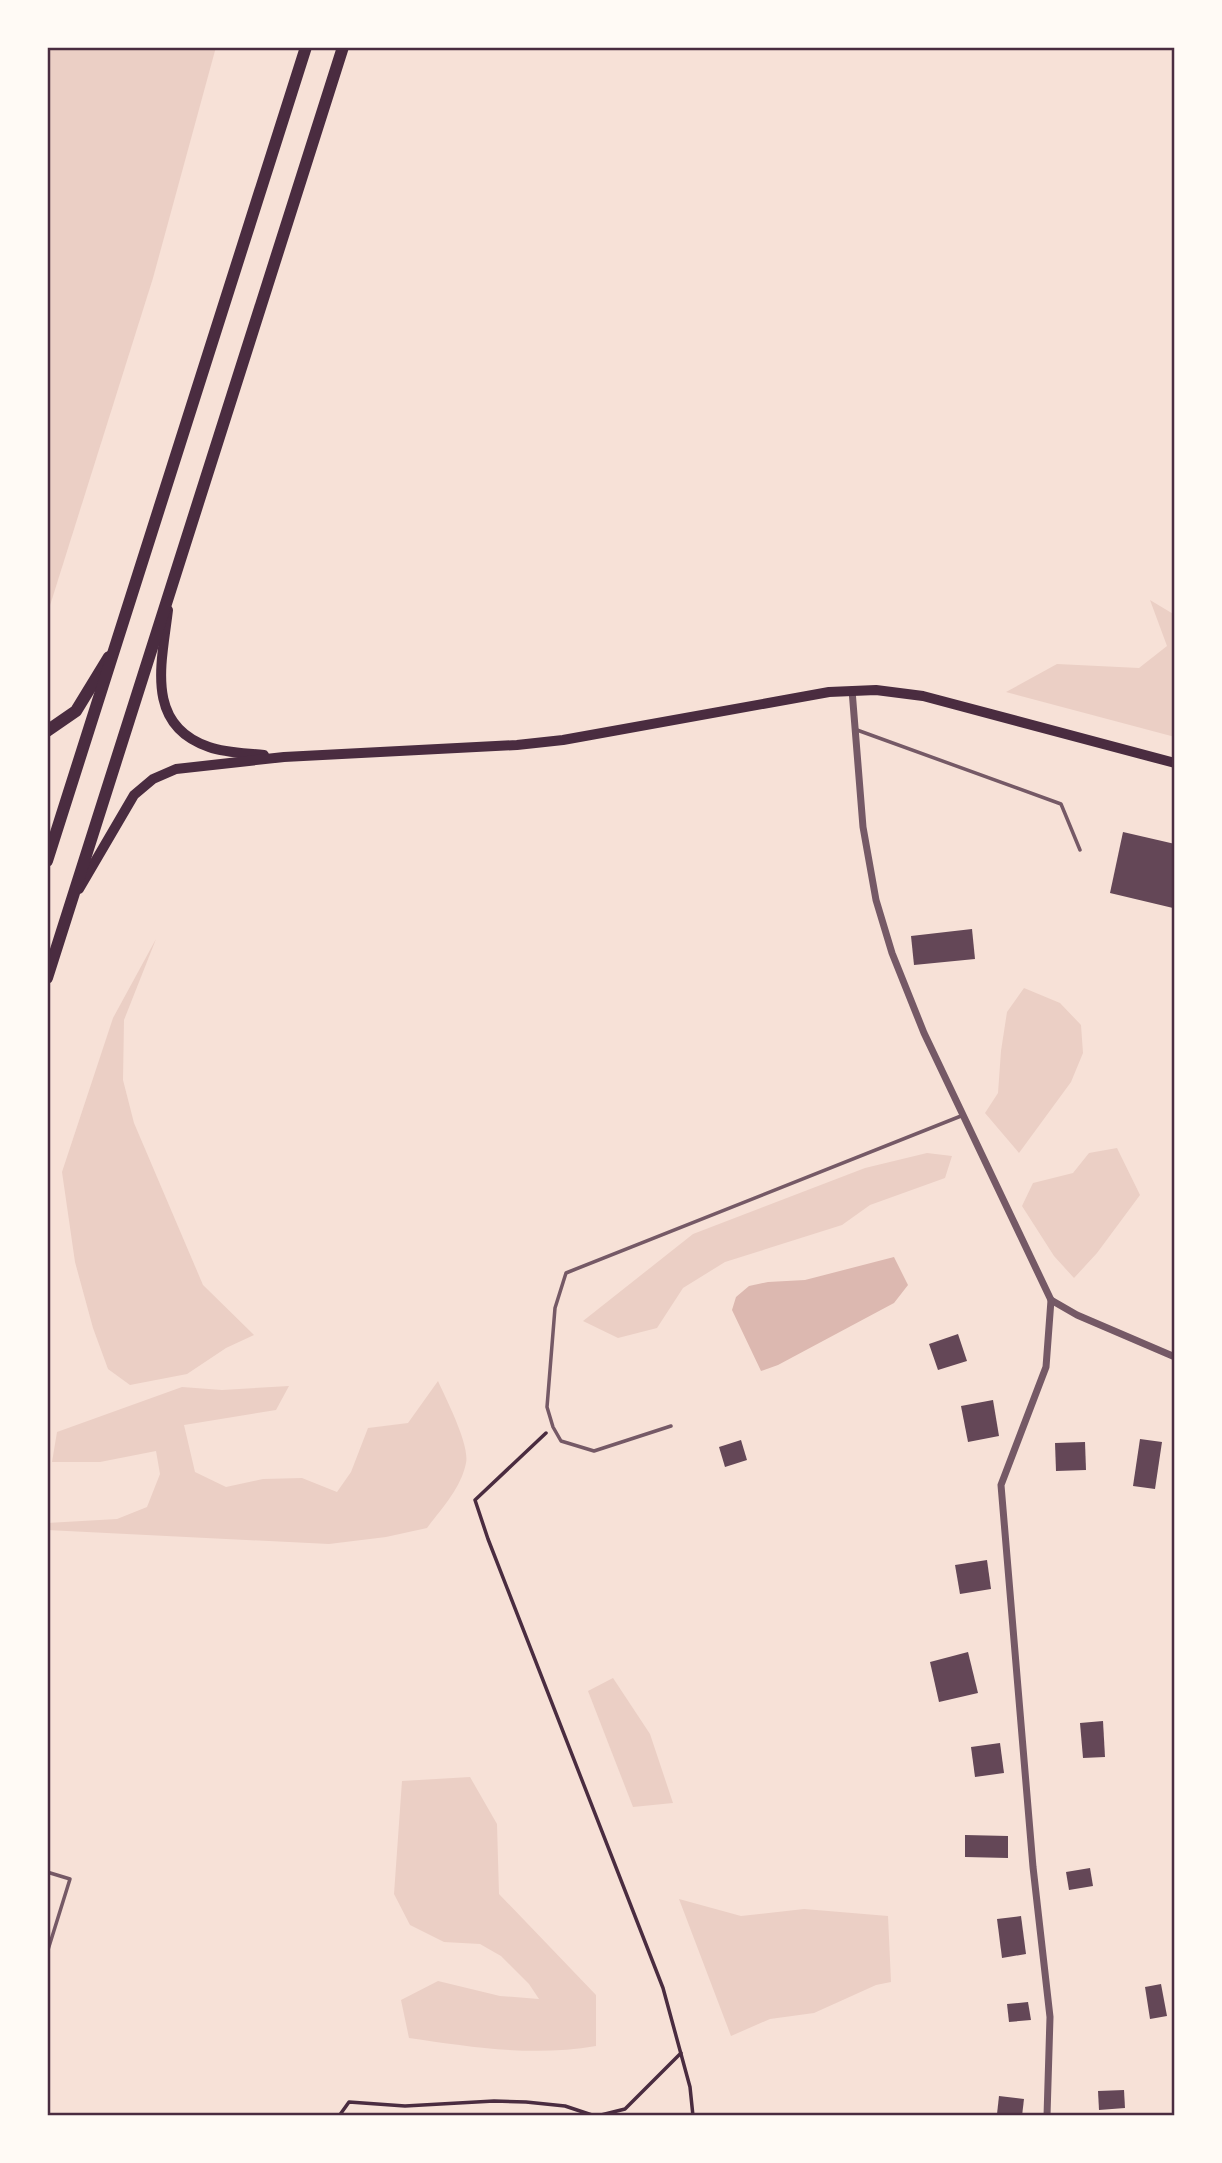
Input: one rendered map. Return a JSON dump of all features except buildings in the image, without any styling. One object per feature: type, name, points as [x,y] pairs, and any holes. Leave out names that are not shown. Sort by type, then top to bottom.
[{"type":"main road","points":[[47,978],[344,47]]},
{"type":"main road","points":[[47,861],[305,50]]},
{"type":"main road","points":[[172,584],[159,682],[165,707],[172,718],[189,737],[212,748],[284,757]]},
{"type":"main road","points":[[47,731],[67,719],[83,701],[116,645]]},
{"type":"main road","points":[[71,904],[134,795],[146,783],[176,769],[284,757],[517,745],[563,740],[785,698],[852,690],[923,696],[1175,762]]},
{"type":"street","points":[[852,690],[863,827],[876,900],[892,953],[924,1033],[1051,1300],[1046,1367],[1000,1485],[1033,1867],[1050,2017],[1047,2116]]},
{"type":"street","points":[[1051,1300],[1077,1315],[1175,1357]]},
{"type":"lane","points":[[855,729],[1060,804],[1080,850]]},
{"type":"lane","points":[[671,1426],[594,1451],[561,1441],[547,1407],[555,1308],[566,1273],[963,1115]]},
{"type":"lane","points":[[47,1872],[70,1879],[47,1953]]},
{"type":"path","points":[[553,1427],[475,1500],[663,1988],[690,2087],[693,2116]]},
{"type":"path","points":[[339,2116],[349,2102],[405,2106],[494,2101],[565,2106],[596,2116],[625,2109],[681,2053]]},
{"type":"shaded area","points":[[47,47],[216,47],[153,278],[47,615]]},
{"type":"shaded area","points":[[1150,600],[1175,615],[1175,737],[1006,692],[1057,664],[1139,668],[1167,646]]},
{"type":"shaded area","points":[[156,939],[124,1020],[123,1080],[134,1123],[203,1285],[254,1335],[226,1348],[187,1374],[130,1385],[108,1369],[93,1328],[75,1262],[62,1172],[113,1018]]},
{"type":"shaded area","points":[[1024,988],[1060,1003],[1081,1025],[1083,1053],[1071,1082],[1019,1153],[985,1113],[998,1093],[1007,1012]]},
{"type":"shaded area","points":[[1117,1148],[1140,1195],[1097,1253],[1074,1278],[1054,1256],[1022,1206],[1033,1183],[1073,1173],[1089,1153]]},
{"type":"shaded area","points":[[927,1153],[952,1156],[945,1178],[870,1205],[842,1225],[725,1262],[683,1288],[657,1328],[618,1338],[583,1321],[693,1234],[865,1168]]},
{"type":"shaded area","points":[[894,1257],[908,1285],[894,1303],[778,1365],[761,1371],[732,1310],[736,1297],[749,1286],[805,1280]]},
{"type":"shaded area","points":[[438,1381],[461,1434],[466,1463],[455,1489],[427,1528],[386,1537],[329,1544],[47,1530],[47,1523],[117,1519],[147,1507],[160,1474],[156,1451],[100,1462],[52,1462],[57,1432],[182,1387],[222,1390],[289,1386],[276,1410],[184,1425],[195,1472],[226,1487],[263,1479],[302,1478],[337,1492],[351,1472],[368,1428],[408,1423]]},
{"type":"shaded area","points":[[613,1678],[650,1734],[673,1803],[633,1807],[588,1691]]},
{"type":"shaded area","points":[[470,1777],[497,1824],[499,1894],[596,1995],[596,2046],[525,2051],[409,2038],[401,2000],[438,1981],[500,1996],[539,1999],[529,1984],[501,1956],[480,1944],[444,1942],[410,1925],[394,1894],[402,1781]]},
{"type":"shaded area","points":[[679,1899],[741,1916],[804,1909],[888,1916],[891,1982],[876,1985],[814,2013],[770,2019],[731,2036]]}]
